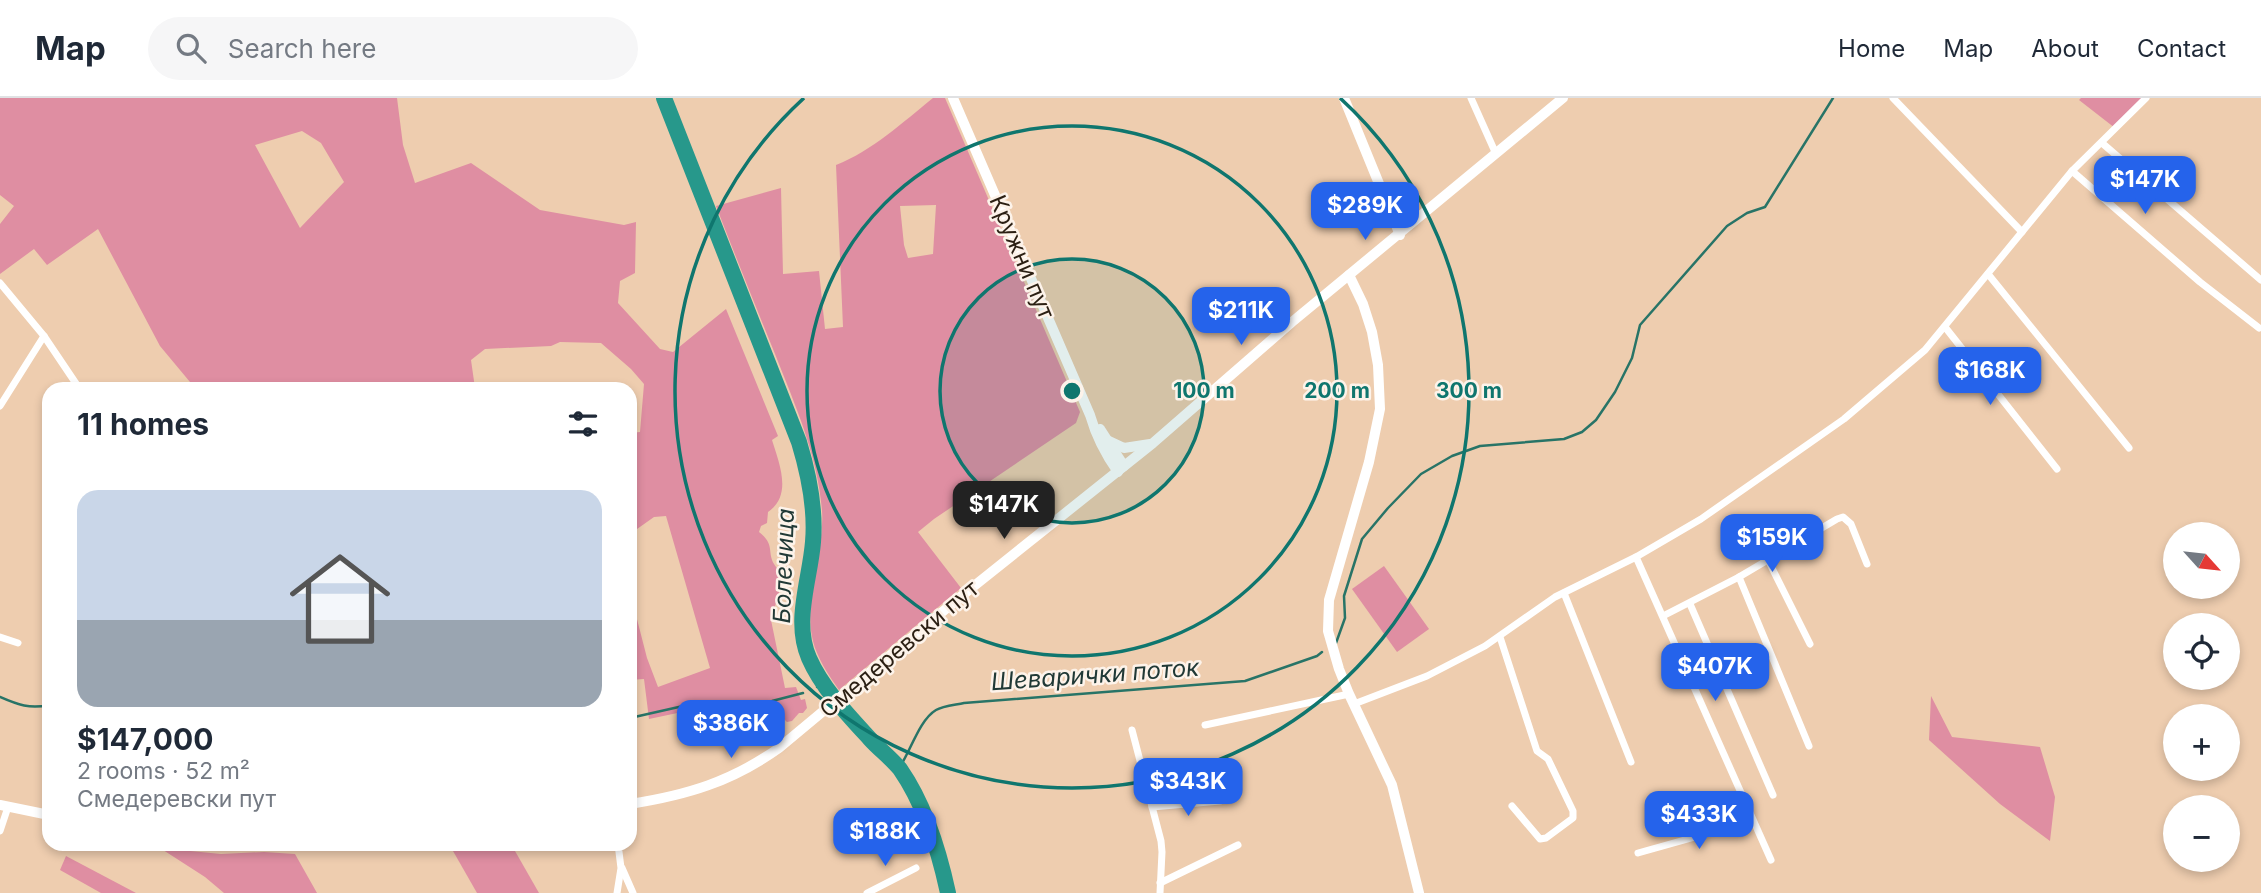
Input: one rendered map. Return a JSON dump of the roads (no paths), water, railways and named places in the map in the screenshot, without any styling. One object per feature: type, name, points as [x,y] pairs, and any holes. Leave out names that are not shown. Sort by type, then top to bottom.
[{"type":"main road","name":"Кружни пут","points":[[953,98],[1090,415],[1094,431],[1121,469]]},
{"type":"main road","points":[[1344,98],[1400,234]]},
{"type":"main road","name":"Смедеревски пут","points":[[637,803],[689,792],[736,775],[779,748],[958,598],[1153,443],[1349,275],[1563,98]]},
{"type":"main road","points":[[1349,275],[1363,304],[1371,332],[1378,365],[1380,409],[1371,453],[1332,586],[1328,610],[1329,638],[1351,699],[1392,785],[1419,893]]},
{"type":"main road","points":[[1100,486],[1107,469],[1106,446],[1125,448],[1153,443]]},
{"type":"main road","points":[[4,806],[42,814]]},
{"type":"street","points":[[1471,98],[1496,154]]},
{"type":"street","points":[[1893,98],[2022,232]]},
{"type":"street","points":[[1205,725],[1351,699],[1427,676],[1500,637],[1564,593],[1636,557],[1714,510],[1844,419],[1921,354],[2072,172],[2146,98]]},
{"type":"street","points":[[2102,143],[2261,280]]},
{"type":"street","points":[[2072,172],[2200,282],[2259,328]]},
{"type":"street","points":[[1988,274],[2129,448]]},
{"type":"street","points":[[0,283],[44,336],[75,382]]},
{"type":"street","points":[[1945,327],[2057,469]]},
{"type":"street","points":[[0,406],[44,336]]},
{"type":"street","points":[[1663,616],[1690,604],[1843,517],[1851,524],[1867,564]]},
{"type":"street","points":[[1636,557],[1771,860]]},
{"type":"street","points":[[1768,560],[1810,644]]},
{"type":"street","points":[[1739,577],[1809,746]]},
{"type":"street","points":[[1564,593],[1631,762]]},
{"type":"street","points":[[1690,604],[1773,795]]},
{"type":"street","points":[[0,637],[18,643]]},
{"type":"street","points":[[1500,637],[1537,751],[1548,759],[1573,811],[1573,818],[1546,838],[1540,839],[1512,806]]},
{"type":"street","points":[[1132,730],[1162,852],[1160,893]]},
{"type":"street","points":[[1153,807],[1220,801]]},
{"type":"street","points":[[0,831],[4,806]]},
{"type":"street","points":[[1638,853],[1752,821]]},
{"type":"street","points":[[1160,883],[1238,845]]},
{"type":"street","points":[[617,893],[621,868],[619,851]]},
{"type":"street","points":[[621,868],[634,893]]},
{"type":"street","points":[[867,893],[916,868]]},
{"type":"waterway","name":"Болечица","points":[[664,98],[799,442],[806,467],[811,492],[813,542],[802,630],[809,658],[836,701],[900,769],[909,783],[930,829],[948,893]]},
{"type":"waterway","name":"Шеварички поток","points":[[1336,643],[1345,618],[1344,596],[1362,539],[1388,508],[1421,474],[1452,456],[1480,446],[1564,439],[1582,432],[1596,420],[1615,392],[1632,358],[1640,325],[1727,226],[1747,213],[1765,207],[1833,98]]},
{"type":"waterway","name":"Шеварички поток","points":[[899,768],[925,721],[942,708],[964,703],[1245,681],[1322,652]]},
{"type":"waterway","name":"Болечица","points":[[817,687],[823,684]]},
{"type":"waterway","points":[[637,716],[692,704],[772,701],[803,693]]},
{"type":"waterway","points":[[0,697],[24,706],[42,706]]}]
